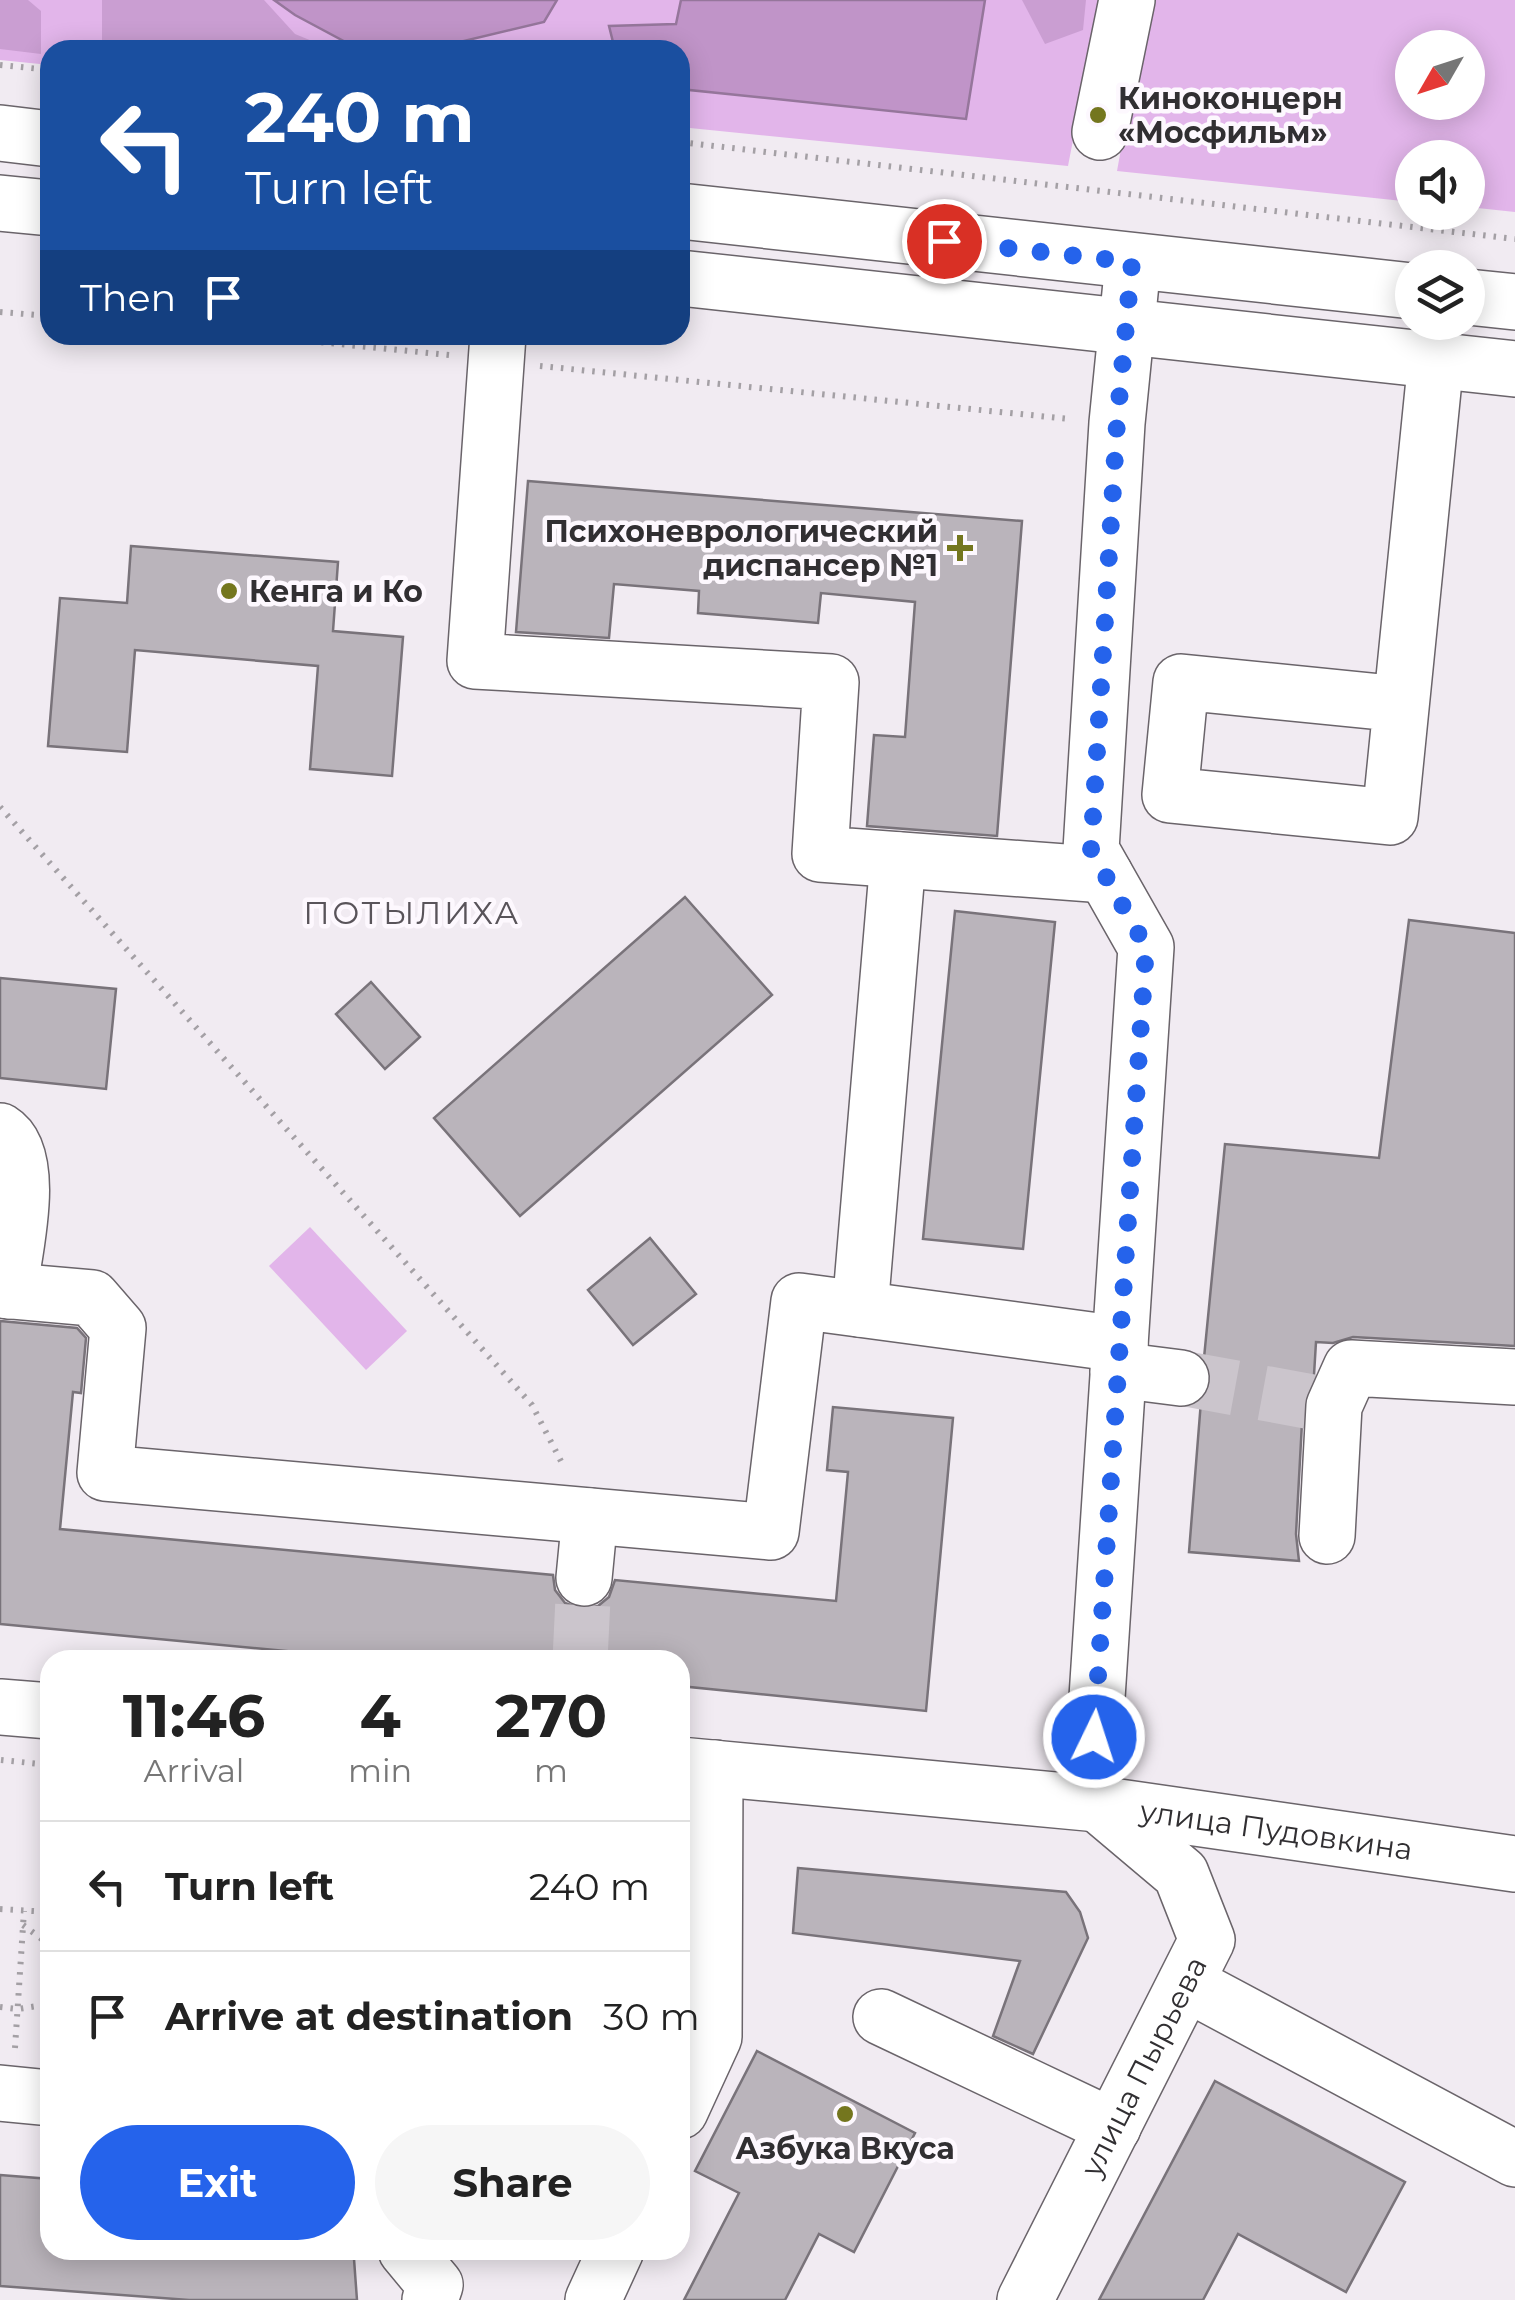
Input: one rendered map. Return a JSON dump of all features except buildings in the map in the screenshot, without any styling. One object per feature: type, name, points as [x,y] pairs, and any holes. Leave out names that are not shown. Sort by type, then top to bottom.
[{"type":"street","points":[[1100,132],[1127,0]]},
{"type":"street","points":[[0,133],[40,137]]},
{"type":"street","points":[[0,203],[40,207]]},
{"type":"street","points":[[690,212],[1395,289]]},
{"type":"street","points":[[1098,1804],[1092,1774],[1146,947],[1091,850],[1117,423],[1132,262]]},
{"type":"street","points":[[690,279],[1515,369]]},
{"type":"street","points":[[1485,299],[1515,302]]},
{"type":"street","points":[[496,348],[474,661],[830,682],[820,854],[1105,875]]},
{"type":"street","points":[[1402,704],[1436,360]]},
{"type":"street","points":[[860,1310],[898,860]]},
{"type":"street","points":[[0,1130],[9,1136],[22,1172],[4,1290],[92,1298],[118,1328],[105,1473],[771,1532],[799,1302],[1119,1357],[1181,1378]]},
{"type":"street","points":[[1327,1536],[1334,1406],[1351,1368],[1515,1378]]},
{"type":"street","points":[[584,1578],[590,1516]]},
{"type":"street","points":[[0,1706],[40,1710]]},
{"type":"street","points":[[690,2089],[714,2037],[697,1767]]},
{"type":"street","name":"улица Пудовкина","points":[[697,1767],[1098,1804],[1515,1864]]},
{"type":"street","name":"улица Пырьева","points":[[1025,2300],[1208,1940],[1181,1874],[1098,1804]]},
{"type":"street","points":[[1186,1983],[1515,2160]]},
{"type":"street","points":[[881,2017],[1113,2127]]},
{"type":"street","points":[[414,2260],[435,2285],[430,2300]]},
{"type":"street","points":[[593,2300],[611,2260]]},
{"type":"path","points":[[0,65],[40,69]]},
{"type":"path","points":[[690,143],[1515,238]]},
{"type":"path","points":[[0,312],[40,315]]},
{"type":"path","points":[[439,345],[496,348],[1117,423]]},
{"type":"path","points":[[0,807],[532,1405],[590,1516]]},
{"type":"path","points":[[0,1760],[40,1764]]},
{"type":"path","points":[[0,1909],[40,1912]]},
{"type":"path","points":[[21,2095],[18,2009],[24,1911]]},
{"type":"path","points":[[23,1925],[40,1938]]},
{"type":"path","points":[[0,2007],[40,2006]]},
{"type":"shaded area","points":[[0,0],[274,0],[343,40],[40,40],[40,64],[0,60]]},
{"type":"shaded area","points":[[0,0],[28,0],[41,11],[40,54],[0,49]]},
{"type":"shaded area","points":[[102,0],[264,0],[295,34],[310,40],[102,40]]},
{"type":"shaded area","points":[[274,0],[557,0],[544,22],[468,40],[342,40]]},
{"type":"shaded area","points":[[557,0],[681,0],[677,24],[610,26],[613,40],[402,40],[544,22]]},
{"type":"shaded area","points":[[681,0],[985,0],[966,119],[690,90],[690,40],[612,40],[609,26],[676,24]]},
{"type":"shaded area","points":[[985,0],[1100,0],[1068,166],[690,128],[690,90],[966,119]]},
{"type":"shaded area","points":[[1022,0],[1086,0],[1083,30],[1045,44]]},
{"type":"shaded area","points":[[1148,0],[1515,0],[1515,212],[1485,209],[1485,140],[1395,140],[1395,200],[1117,171]]},
{"type":"shaded area","points":[[310,1227],[407,1331],[366,1370],[269,1266]]},
{"type":"tunnel","points":[[1181,1378],[1334,1406]]},
{"type":"tunnel","points":[[580,1650],[584,1578]]},
{"type":"place","name":"Киноконцерн «Мосфильм»","points":[[1098,115]]},
{"type":"place","name":"Психоневрологический диспансер №1","points":[[960,548]]},
{"type":"place","name":"Кенга и Ко","points":[[229,591]]},
{"type":"place","name":"Азбука Вкуса","points":[[845,2114]]},
{"type":"district","name":"ПОТЫЛИХА","points":[[412,912]]},
{"type":"route","points":[[944,241],[1132,262],[1117,423],[1091,850],[1146,947],[1094,1737]]}]
